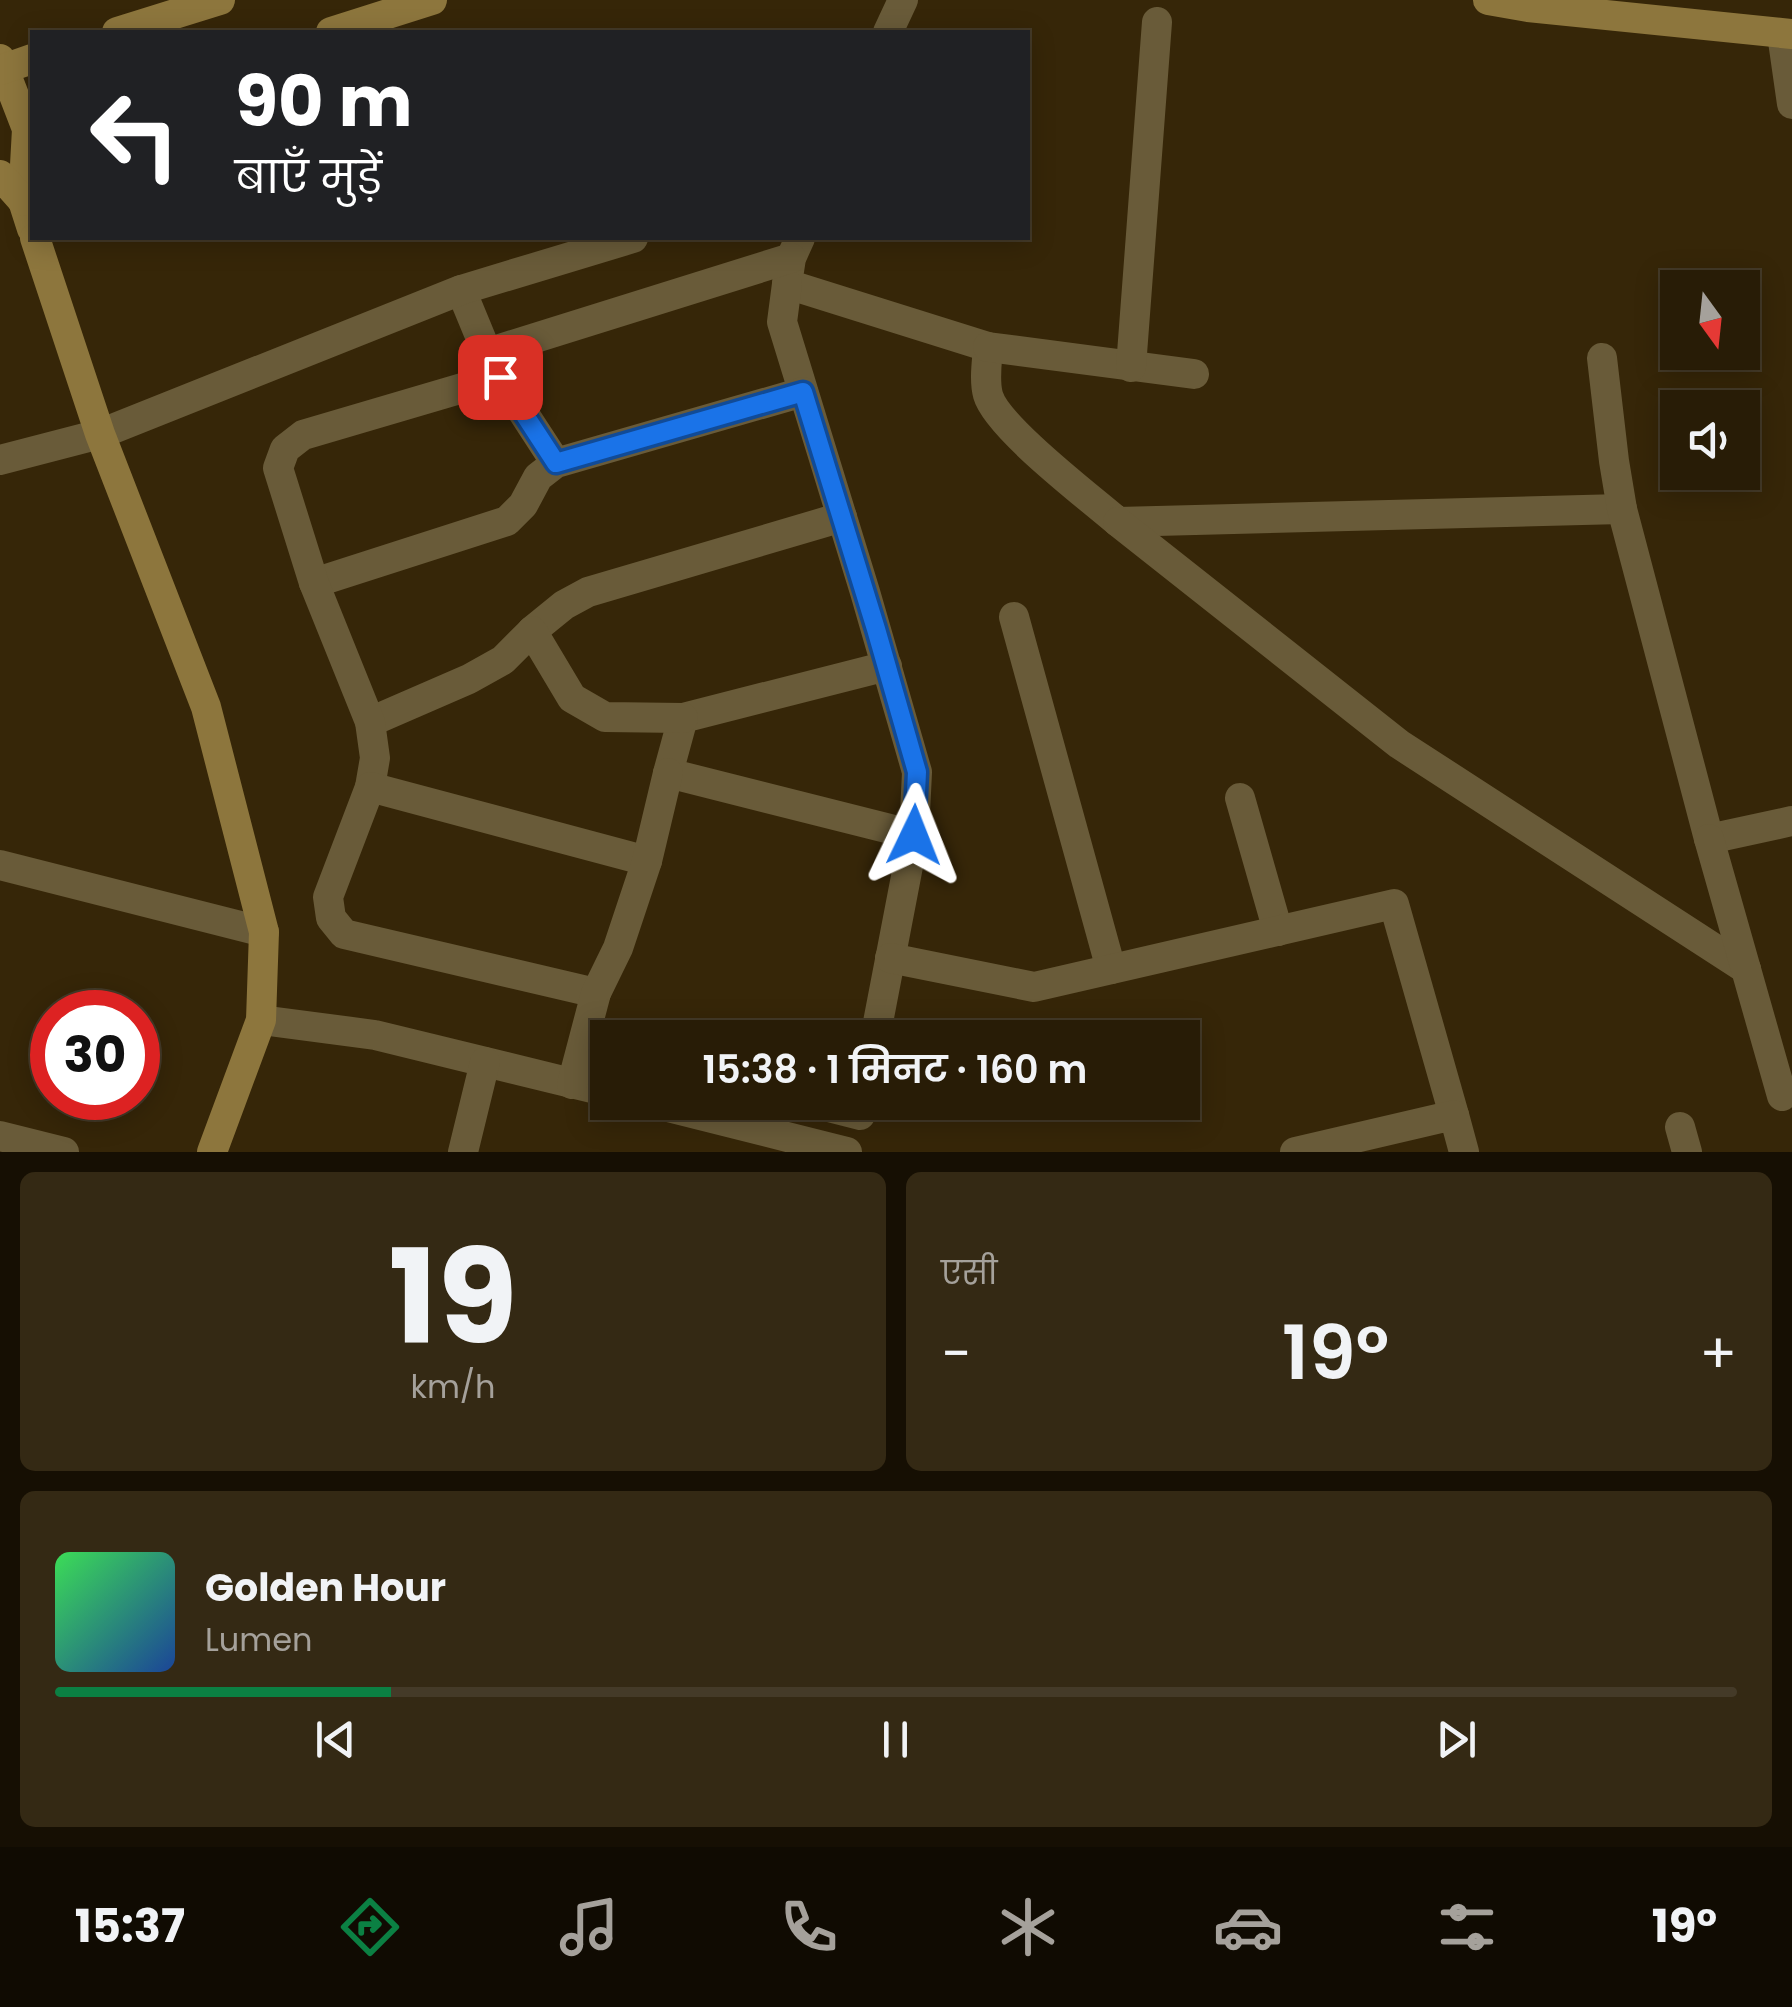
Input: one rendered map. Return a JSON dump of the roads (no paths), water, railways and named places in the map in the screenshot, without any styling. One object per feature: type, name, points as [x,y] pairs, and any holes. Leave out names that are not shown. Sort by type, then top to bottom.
[{"type":"street","points":[[124,30],[220,0]]},
{"type":"street","points":[[337,30],[432,0]]},
{"type":"street","points":[[889,30],[902,0]]},
{"type":"street","points":[[1488,0],[1528,8],[1787,34],[1792,104]]},
{"type":"street","points":[[1131,366],[1157,22]]},
{"type":"street","points":[[9,64],[29,229]]},
{"type":"street","points":[[0,175],[29,229]]},
{"type":"street","points":[[33,240],[100,434],[206,707],[264,932],[261,1020],[212,1152]]},
{"type":"street","points":[[0,460],[100,434],[461,290],[627,240]]},
{"type":"street","points":[[596,993],[344,934],[331,918],[328,897],[370,787],[376,758],[370,722],[314,583],[278,468],[285,449],[302,435],[793,260],[988,347],[1194,374]]},
{"type":"street","points":[[793,260],[782,322],[917,772],[914,835],[878,1020]]},
{"type":"street","points":[[461,290],[493,365],[556,463]]},
{"type":"street","points":[[988,347],[988,395],[999,416],[1118,522],[1399,744],[1746,969]]},
{"type":"street","points":[[1602,358],[1622,508],[1782,1096]]},
{"type":"street","points":[[314,583],[506,520],[523,505],[538,476],[556,463],[803,392]]},
{"type":"street","points":[[1118,522],[1622,508]]},
{"type":"street","points":[[370,722],[504,660],[564,605],[588,592],[842,517]]},
{"type":"street","points":[[1014,617],[1111,969]]},
{"type":"street","points":[[532,632],[572,698],[604,716],[683,718],[886,666]]},
{"type":"street","points":[[596,1020],[596,993],[618,948],[647,861],[683,718]]},
{"type":"street","points":[[668,773],[914,835]]},
{"type":"street","points":[[370,787],[647,861]]},
{"type":"street","points":[[1240,798],[1278,931]]},
{"type":"street","points":[[1710,839],[1792,821]]},
{"type":"street","points":[[0,865],[264,932]]},
{"type":"street","points":[[890,958],[1034,987],[1394,904],[1464,1152]]},
{"type":"street","points":[[261,1020],[375,1035],[590,1088]]},
{"type":"street","points":[[572,1084],[590,1057]]},
{"type":"street","points":[[463,1152],[485,1062]]},
{"type":"street","points":[[1295,1152],[1454,1115]]},
{"type":"street","points":[[721,1120],[850,1152],[859,1120]]},
{"type":"street","points":[[0,1136],[64,1152]]}]
